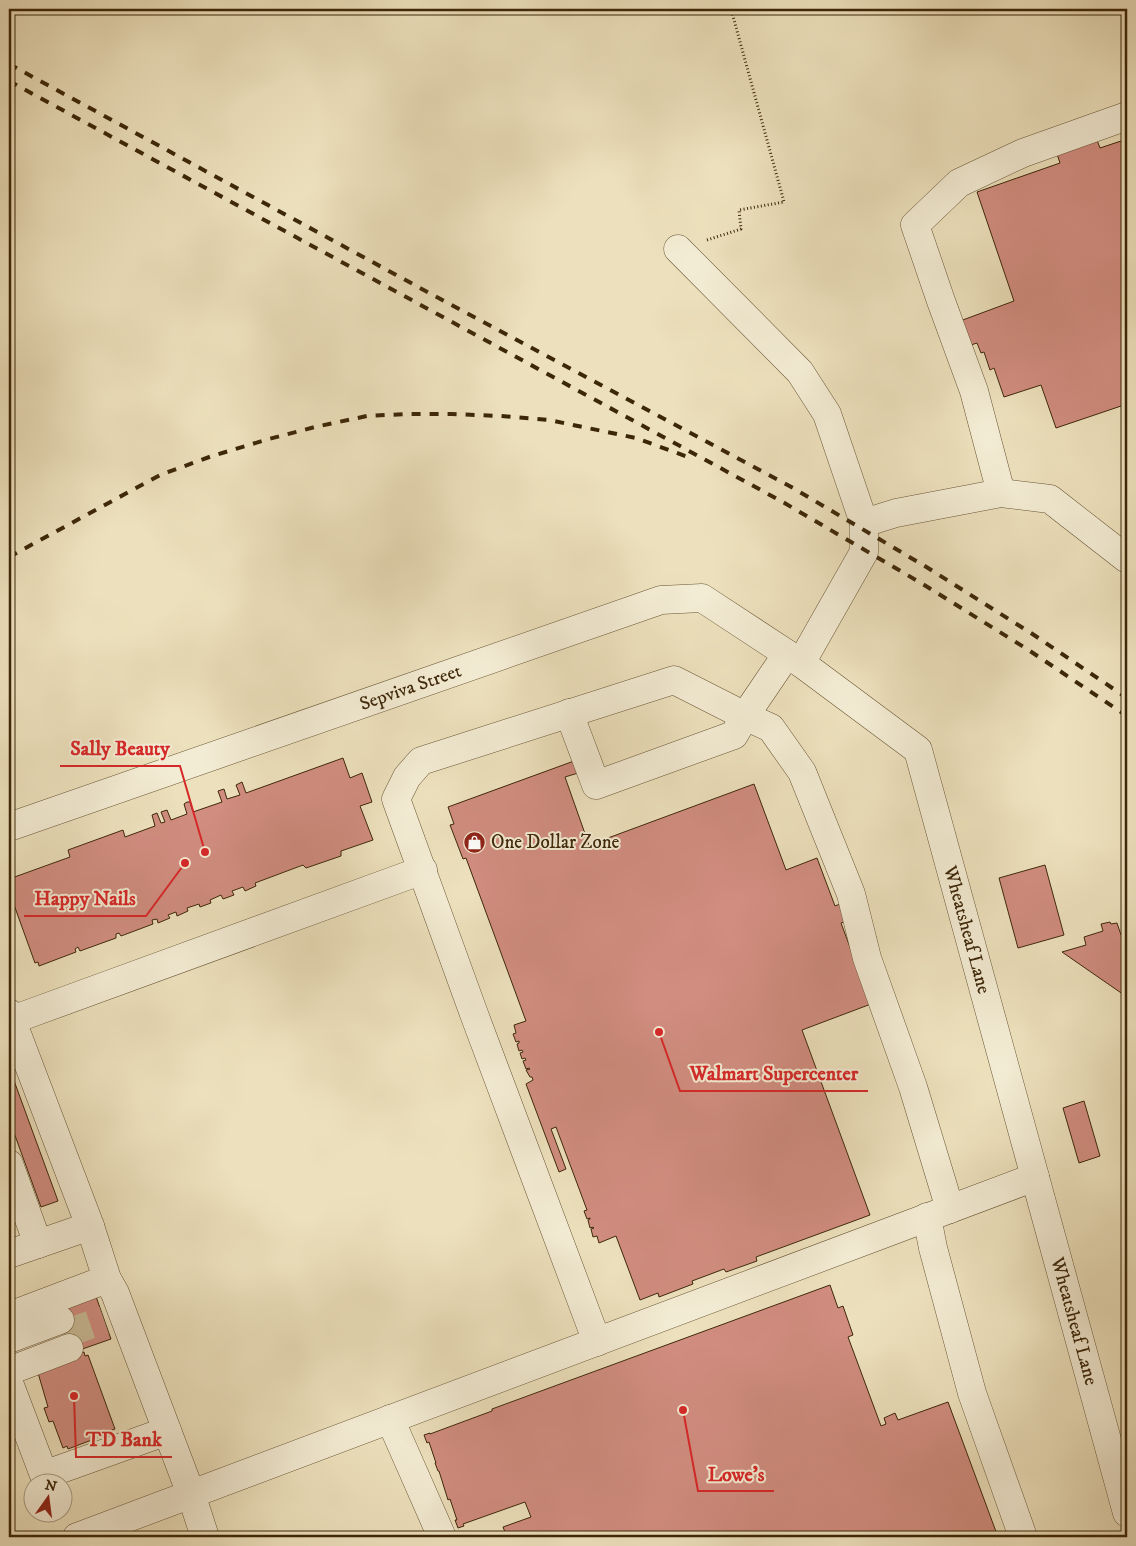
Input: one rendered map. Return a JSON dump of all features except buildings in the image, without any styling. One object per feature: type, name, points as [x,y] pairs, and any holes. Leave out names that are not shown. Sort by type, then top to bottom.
[{"type":"street","points":[[1001,493],[974,391],[916,225],[959,183],[1023,153],[1127,116]]},
{"type":"street","points":[[569,714],[596,785],[734,735],[745,716],[794,658],[864,552],[864,523],[827,414],[800,372],[678,249]]},
{"type":"street","points":[[864,523],[896,513],[1001,493],[1050,499],[1127,558]]},
{"type":"street","name":"Sepviva Street","points":[[9,827],[661,600],[702,598],[794,658]]},
{"type":"street","name":"Wheatsheaf Lane","points":[[794,658],[918,750],[1127,1513]]},
{"type":"street","points":[[597,1342],[396,799],[407,777],[421,761],[674,680],[772,728],[802,772],[851,894],[867,958],[913,1086],[938,1213],[933,1248],[972,1393],[1023,1537]]},
{"type":"street","points":[[205,1537],[167,1430],[112,1311],[90,1226],[10,1016],[423,870]]},
{"type":"street","points":[[9,1164],[38,1244]]},
{"type":"street","points":[[77,1537],[1036,1177]]},
{"type":"street","points":[[9,1254],[90,1226]]},
{"type":"street","points":[[9,1316],[112,1311]]},
{"type":"street","points":[[9,1339],[64,1334]]},
{"type":"street","points":[[9,1354],[64,1334]]},
{"type":"street","points":[[9,1371],[64,1334]]},
{"type":"street","points":[[9,1383],[44,1475],[167,1430]]},
{"type":"street","points":[[390,1420],[442,1537]]},
{"type":"path","points":[[678,249],[742,229],[738,210],[784,202],[731,9]]},
{"type":"tunnel","points":[[64,1334],[104,1320]]},
{"type":"railway","points":[[9,64],[444,301],[793,488],[928,568],[1034,635],[1127,698]]},
{"type":"railway","points":[[9,81],[781,501],[921,583],[1027,649],[1127,716]]},
{"type":"railway","points":[[9,557],[160,475],[212,456],[269,439],[367,416],[452,414],[549,420],[636,438],[688,457]]},
{"type":"place","name":"One Dollar Zone","points":[[475,842]]},
{"type":"place","name":"Sally Beauty","points":[[205,852]]},
{"type":"place","name":"Happy Nails","points":[[185,863]]},
{"type":"place","name":"Walmart Supercenter","points":[[659,1032]]},
{"type":"place","name":"TD Bank","points":[[74,1396]]},
{"type":"place","name":"Lowe's","points":[[683,1410]]}]
